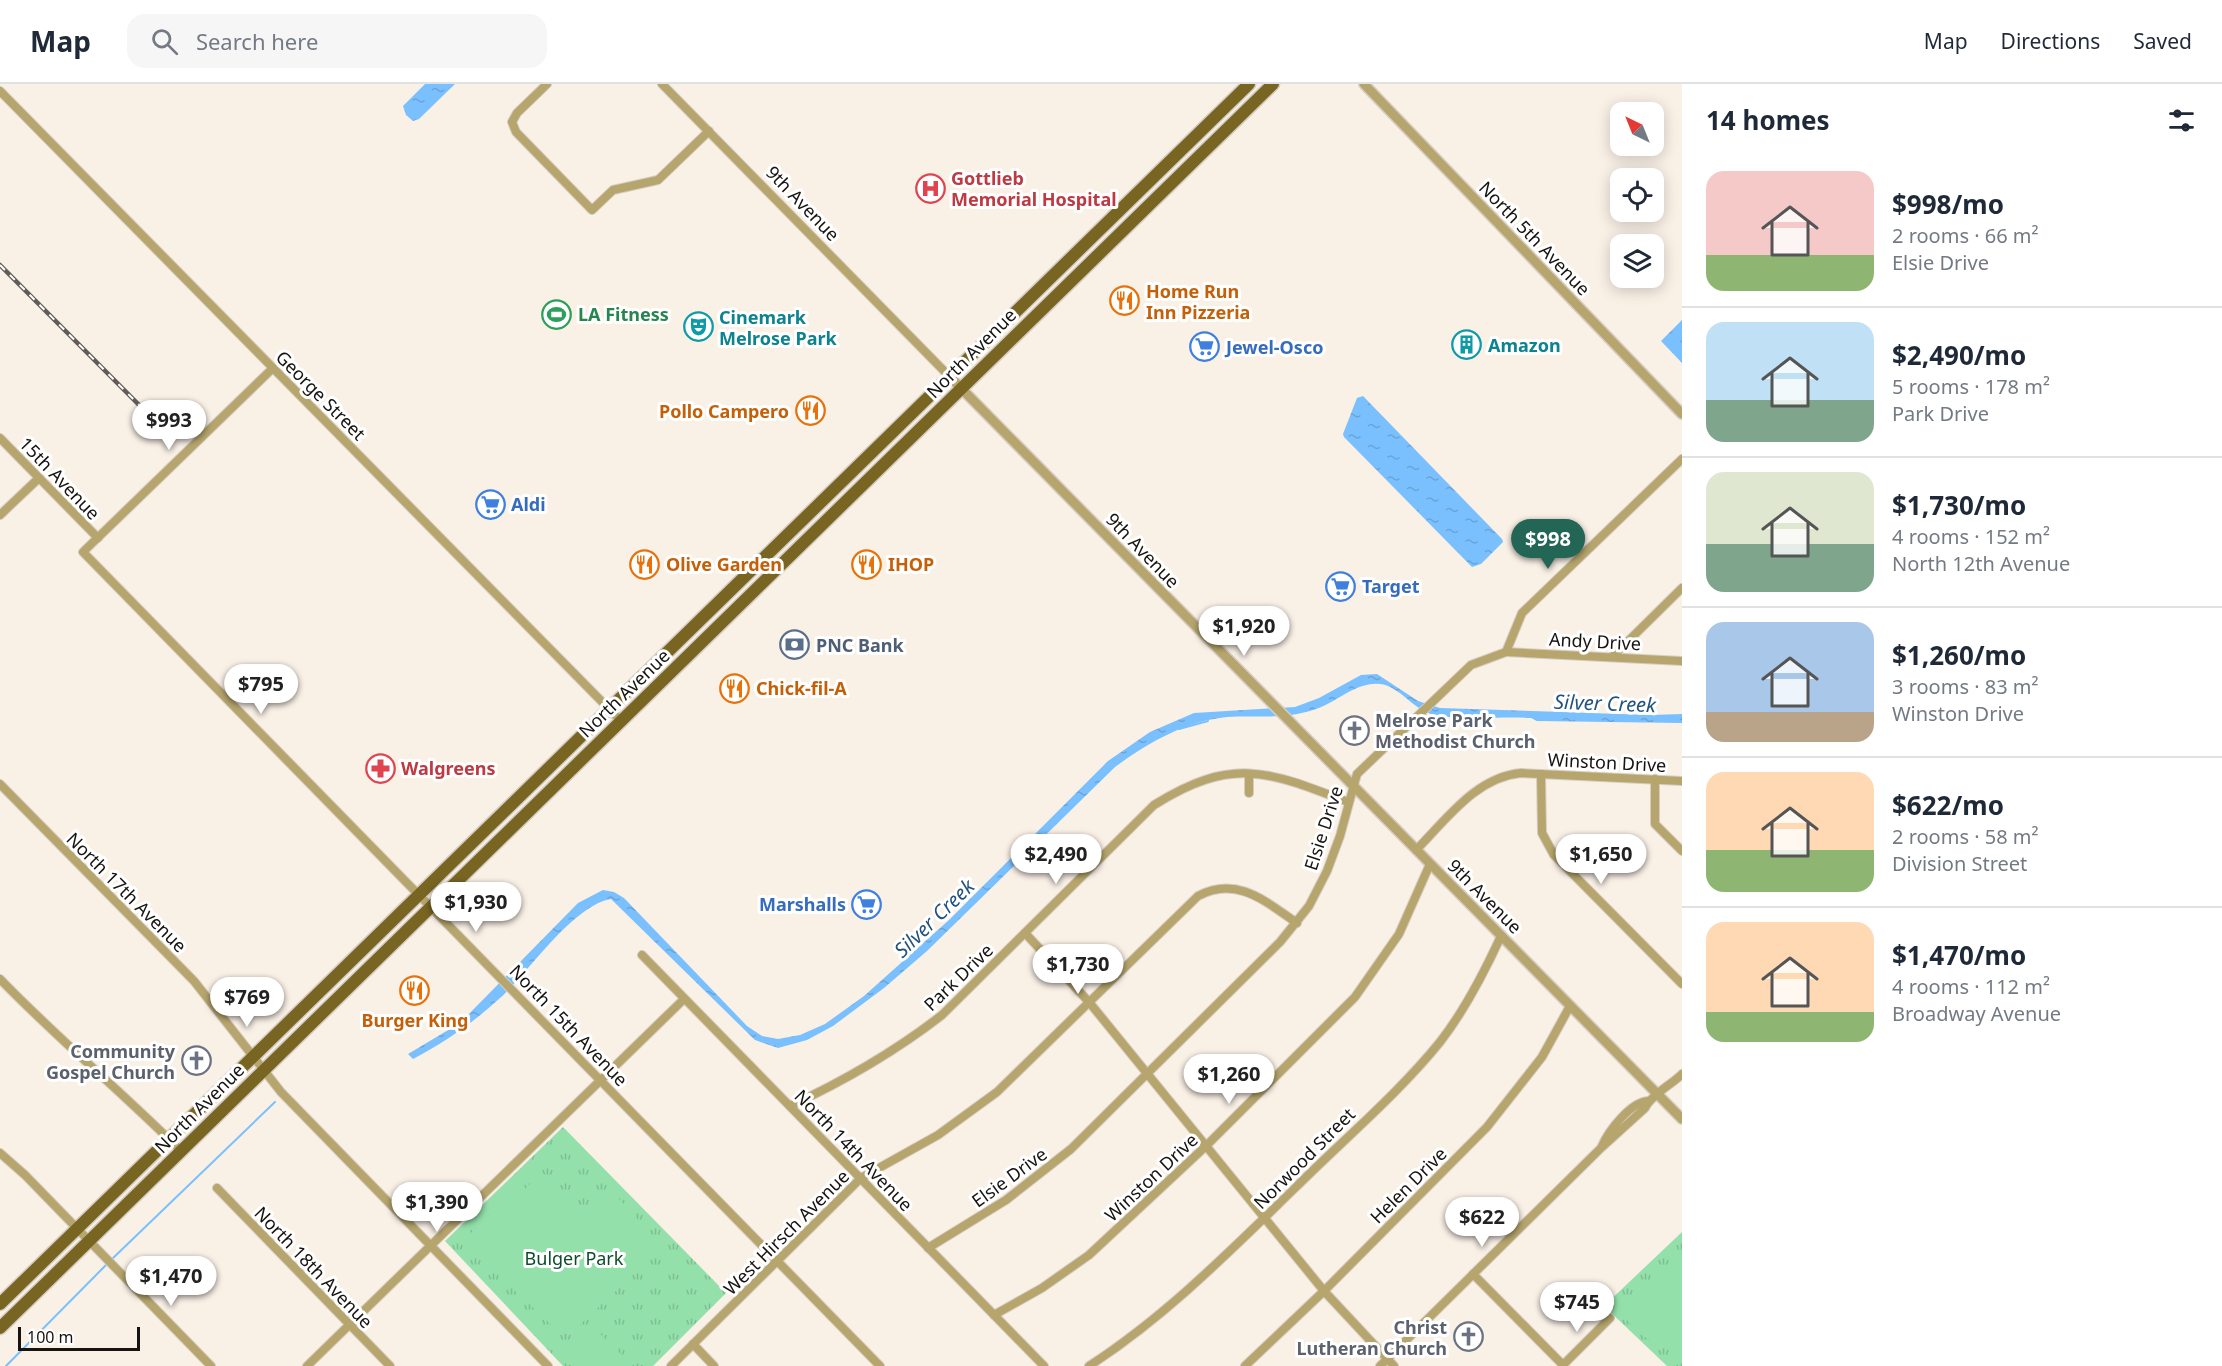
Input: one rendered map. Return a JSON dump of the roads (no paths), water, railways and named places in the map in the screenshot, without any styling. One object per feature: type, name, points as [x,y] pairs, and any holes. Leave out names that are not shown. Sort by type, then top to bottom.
[{"type":"main road","name":"North Avenue","points":[[0,1305],[1249,84]]},
{"type":"main road","name":"North Avenue","points":[[0,1328],[1273,84]]},
{"type":"street","points":[[547,84],[517,113],[512,122],[516,132],[592,210],[613,190],[658,180],[709,131]]},
{"type":"street","name":"9th Avenue","points":[[662,84],[1682,1119]]},
{"type":"street","name":"North 5th Avenue","points":[[1364,84],[1682,414]]},
{"type":"street","name":"George Street","points":[[0,91],[621,721]]},
{"type":"street","points":[[98,538],[273,368]]},
{"type":"street","name":"15th Avenue","points":[[0,438],[98,538]]},
{"type":"street","points":[[1506,652],[1522,613],[1682,459]]},
{"type":"street","points":[[0,515],[39,478]]},
{"type":"street","name":"North 15th Avenue","points":[[98,538],[83,552],[880,1366]]},
{"type":"street","points":[[1612,657],[1682,588]]},
{"type":"street","name":"Andy Drive","points":[[1506,652],[1682,661]]},
{"type":"street","name":"Elsie Drive","points":[[928,1248],[989,1212],[1071,1149],[1297,923],[1327,871],[1340,836],[1357,774],[1471,665],[1506,652]]},
{"type":"street","name":"Park Drive","points":[[790,1106],[846,1080],[903,1045],[942,1016],[1154,805],[1202,780],[1225,774],[1269,774],[1293,780],[1348,802]]},
{"type":"street","points":[[1249,774],[1249,793]]},
{"type":"street","points":[[1541,774],[1542,833],[1554,855],[1682,984]]},
{"type":"street","name":"Winston Drive","points":[[1416,850],[1482,785],[1502,776],[1541,774],[1682,781]]},
{"type":"street","points":[[1655,779],[1655,824],[1682,851]]},
{"type":"street","name":"North 17th Avenue","points":[[0,784],[194,981],[215,1005],[280,1092],[548,1366]]},
{"type":"street","name":"Winston Drive","points":[[994,1315],[1042,1288],[1089,1255],[1207,1145],[1349,1003],[1372,976],[1399,934],[1430,864]]},
{"type":"street","name":"West Hirsch Avenue","points":[[671,1366],[861,1178],[914,1150],[978,1107],[1040,1051],[1191,902],[1210,890],[1230,887],[1243,889],[1297,923]]},
{"type":"street","points":[[1025,933],[1089,1002],[1324,1291],[1394,1366]]},
{"type":"street","name":"Norwood Street","points":[[1089,1366],[1165,1312],[1264,1218],[1440,1042],[1481,978],[1501,936]]},
{"type":"street","name":"North 14th Avenue","points":[[642,955],[1044,1366]]},
{"type":"street","points":[[0,979],[44,1024],[114,1084],[181,1151]]},
{"type":"street","points":[[307,1366],[684,999]]},
{"type":"street","name":"Helen Drive","points":[[1245,1366],[1324,1291],[1507,1105],[1542,1057],[1570,1006]]},
{"type":"street","points":[[1380,1366],[1602,1147],[1645,1108],[1656,1093],[1667,1089],[1682,1074]]},
{"type":"street","points":[[0,1153],[78,1228],[211,1366]]},
{"type":"street","name":"North 18th Avenue","points":[[217,1188],[390,1366]]},
{"type":"street","points":[[1473,1274],[1563,1366],[1610,1318]]},
{"type":"street","points":[[693,1344],[714,1366]]},
{"type":"water","points":[[425,84],[455,84],[419,119],[413,121],[406,115],[403,106]]},
{"type":"water","points":[[1682,320],[1682,363],[1661,341]]},
{"type":"water","points":[[1363,396],[1502,539],[1503,542],[1481,564],[1472,567],[1344,437],[1343,434],[1357,398]]},
{"type":"water","points":[[1377,674],[1418,701],[1440,708],[1682,714],[1682,723],[1537,721],[1531,718],[1442,716],[1424,711],[1393,689],[1380,684],[1362,686],[1321,707],[1301,713],[1211,719],[1168,734],[1115,767],[927,951],[884,988],[833,1026],[807,1040],[778,1048],[755,1040],[611,899],[582,913],[567,926],[512,987],[469,1024],[413,1059],[408,1054],[460,1023],[578,903],[603,890],[614,892],[624,898],[747,1026],[762,1036],[778,1039],[800,1035],[825,1024],[864,996],[949,920],[1108,761],[1150,732],[1194,713],[1295,707],[1319,698],[1361,675]]},
{"type":"waterway","name":"Silver Creek","points":[[1179,729],[1208,721]]},
{"type":"waterway","points":[[111,1260],[275,1102]]},
{"type":"waterway","points":[[6,1366],[107,1264]]},
{"type":"railway","points":[[0,265],[154,420]]},
{"type":"place","name":"Gottlieb Memorial Hospital","points":[[930,188]]},
{"type":"place","name":"Home Run Inn Pizzeria","points":[[1125,301]]},
{"type":"place","name":"LA Fitness","points":[[557,314]]},
{"type":"place","name":"Cinemark Melrose Park","points":[[698,327]]},
{"type":"place","name":"Amazon","points":[[1467,345]]},
{"type":"place","name":"Jewel-Osco","points":[[1205,347]]},
{"type":"place","name":"Pollo Campero","points":[[810,411]]},
{"type":"place","name":"Aldi","points":[[490,504]]},
{"type":"place","name":"Olive Garden","points":[[645,564]]},
{"type":"place","name":"IHOP","points":[[867,564]]},
{"type":"place","name":"Target","points":[[1341,586]]},
{"type":"place","name":"PNC Bank","points":[[795,645]]},
{"type":"place","name":"Chick-fil-A","points":[[735,688]]},
{"type":"place","name":"Melrose Park Methodist Church","points":[[1354,730]]},
{"type":"place","name":"Walgreens","points":[[380,768]]},
{"type":"place","name":"Marshalls","points":[[867,904]]},
{"type":"place","name":"Burger King","points":[[415,991]]},
{"type":"place","name":"Community Gospel Church","points":[[196,1061]]},
{"type":"place","name":"Christ Lutheran Church","points":[[1468,1337]]},
{"type":"park label","name":"Bulger Park","points":[[574,1258]]}]
